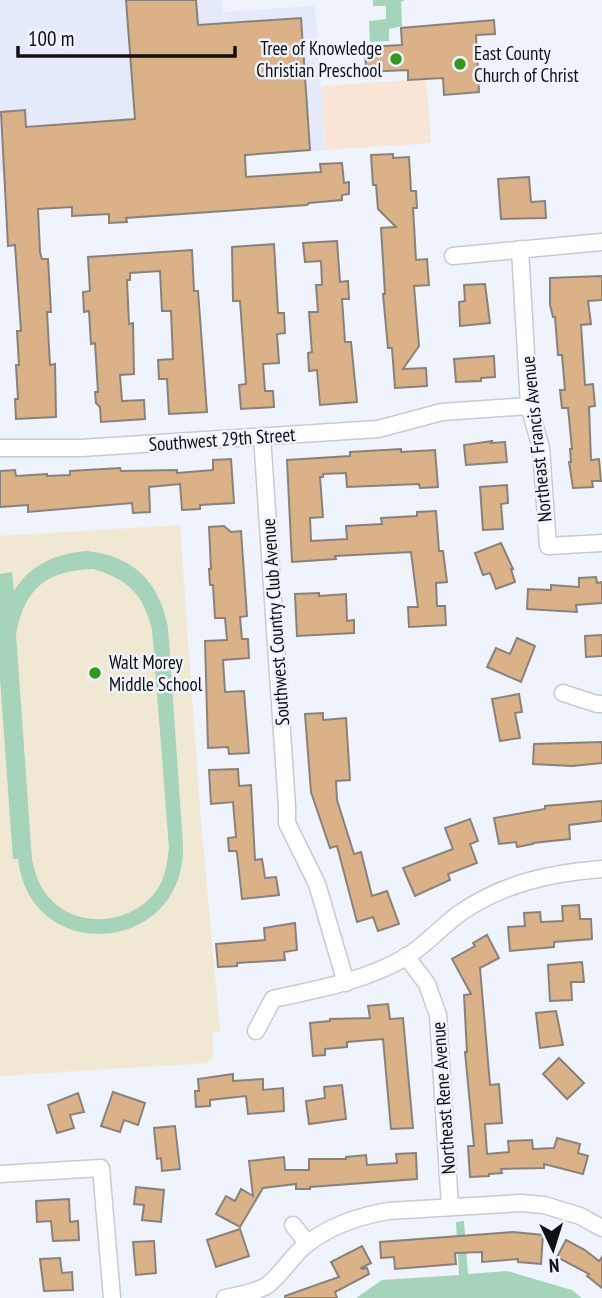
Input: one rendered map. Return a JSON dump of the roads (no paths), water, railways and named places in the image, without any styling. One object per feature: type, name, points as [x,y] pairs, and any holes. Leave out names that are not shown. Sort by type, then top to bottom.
[{"type":"street","points":[[453,256],[602,242]]},
{"type":"street","name":"Northeast Francis Avenue","points":[[520,249],[529,406],[541,449],[548,546],[602,543]]},
{"type":"street","name":"Southwest 29th Street","points":[[0,448],[69,448],[378,429],[442,412],[529,406]]},
{"type":"street","name":"Southwest Country Club Avenue","points":[[262,436],[287,823],[317,884],[346,983]]},
{"type":"street","points":[[563,693],[602,704]]},
{"type":"street","points":[[256,1031],[273,999],[346,983],[406,956],[461,913],[491,896],[535,878],[563,872],[602,869]]},
{"type":"street","name":"Northeast Rene Avenue","points":[[406,956],[427,984],[438,1015],[450,1207]]},
{"type":"street","points":[[0,1174],[101,1168],[112,1298]]},
{"type":"street","points":[[225,1298],[272,1292],[293,1255],[337,1225],[371,1214],[521,1203],[544,1205],[580,1216],[602,1228]]},
{"type":"street","points":[[293,1225],[307,1244]]},
{"type":"place","name":"Tree of Knowledge Christian Preschool","points":[[396,59]]},
{"type":"place","name":"East County Church of Christ","points":[[460,64]]},
{"type":"place","name":"Walt Morey Middle School","points":[[95,673]]}]
